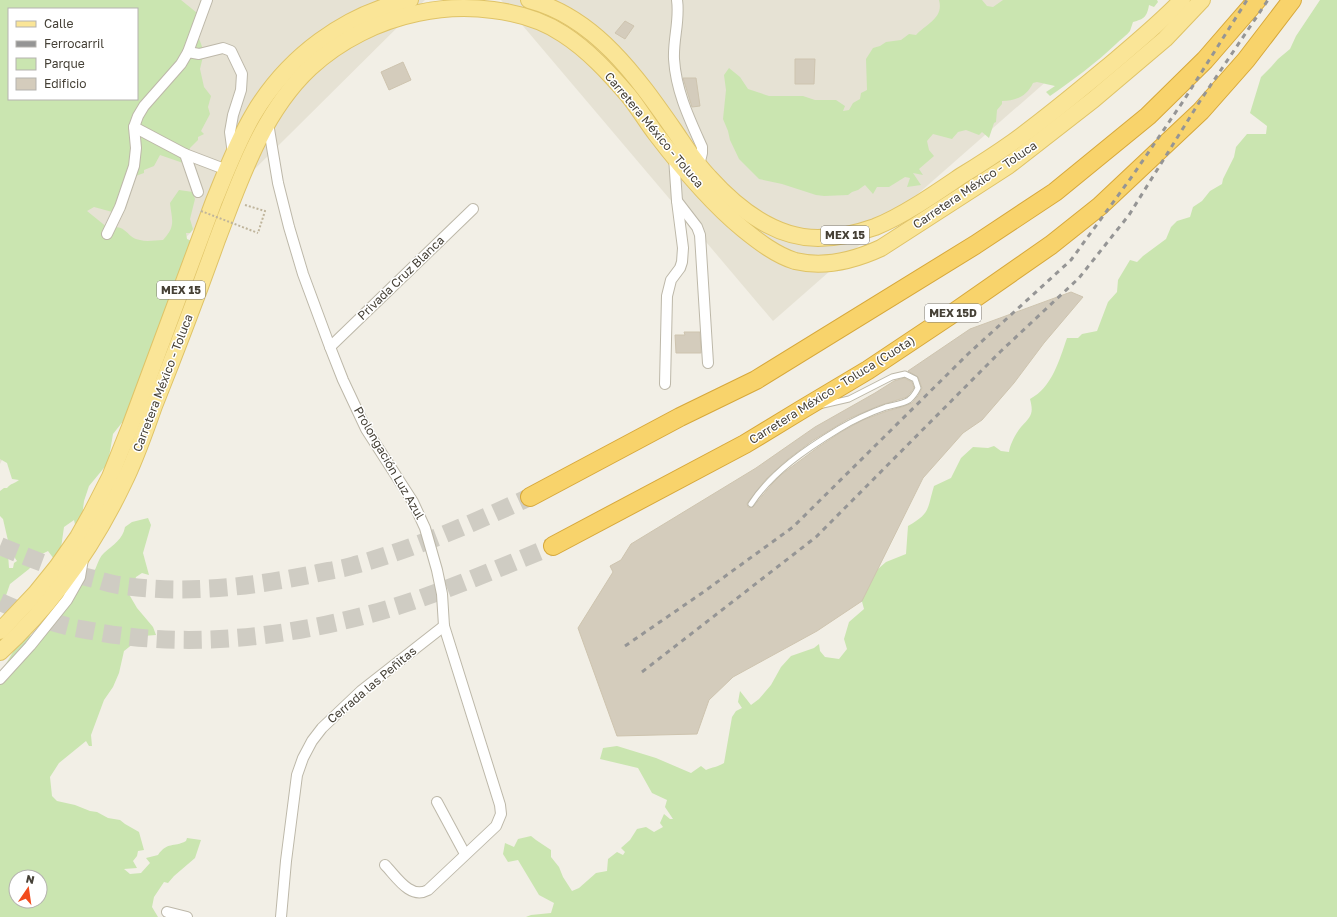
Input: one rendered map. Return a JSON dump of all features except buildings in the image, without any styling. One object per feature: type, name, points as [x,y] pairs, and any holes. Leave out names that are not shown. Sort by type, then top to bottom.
[{"type":"highway","points":[[530,497],[680,417],[756,380],[968,249],[1055,192],[1148,116],[1205,60],[1257,0]]},
{"type":"highway","name":"Carretera México - Toluca (Cuota)","points":[[553,546],[745,444],[868,370],[1051,245],[1100,206],[1200,111],[1246,60],[1292,0]]},
{"type":"main road","name":"Carretera México - Toluca","points":[[0,630],[36,593],[57,568],[78,537],[110,477],[214,201],[247,126],[264,97],[274,84],[306,51],[326,37],[360,17],[410,0]]},
{"type":"main road","name":"Carretera México - Toluca","points":[[528,0],[567,16],[595,35],[625,65],[645,89],[708,177],[739,206],[766,225],[795,235],[818,238],[844,235],[875,227],[897,217],[949,185],[1014,142],[1081,89],[1141,39],[1182,0]]},
{"type":"main road","name":"Carretera México - Toluca","points":[[0,652],[58,590],[84,554],[107,515],[125,480],[178,348],[232,200],[247,164],[268,123],[285,98],[310,69],[326,55],[366,30],[392,19],[435,10],[491,10],[535,20],[572,41],[608,74],[629,97],[674,155],[716,204],[749,234],[773,251],[785,257],[808,263],[841,262],[868,254],[881,248],[1008,166],[1123,75],[1164,39],[1202,0]]},
{"type":"street","points":[[107,234],[120,207],[134,166],[136,148],[134,127],[138,116],[144,106],[181,64],[188,52],[207,0]]},
{"type":"street","points":[[677,0],[679,16],[674,50],[677,81],[683,105],[702,147],[699,165]]},
{"type":"street","points":[[134,127],[184,154],[230,163],[230,132],[241,90],[242,74],[231,51],[223,48],[199,54],[188,52]]},
{"type":"street","name":"Prolongación Luz Azul","points":[[268,123],[278,183],[289,227],[303,274],[330,347],[343,380],[366,429],[413,502],[425,528],[440,588],[444,626],[489,766],[501,810],[499,821],[496,826],[428,890],[418,893],[407,888],[385,865]]},
{"type":"street","points":[[184,154],[198,192]]},
{"type":"street","points":[[665,384],[667,296],[671,280],[680,268],[684,248],[677,201],[674,155]]},
{"type":"street","points":[[677,201],[697,227],[700,235],[708,363]]},
{"type":"street","name":"Privada Cruz Blanca","points":[[330,347],[473,209]]},
{"type":"street","points":[[0,679],[30,646],[66,600],[80,577],[84,554]]},
{"type":"street","name":"Cerrada las Peñitas","points":[[281,917],[286,861],[297,775],[303,758],[312,741],[322,728],[361,692],[444,626]]},
{"type":"street","points":[[437,802],[465,854]]},
{"type":"street","points":[[168,912],[187,917]]},
{"type":"lane","points":[[751,504],[760,491],[783,468],[812,447],[838,429],[864,415],[888,406],[908,401],[915,394],[918,388],[915,379],[905,374],[892,377],[849,399],[801,410]]},
{"type":"path","points":[[201,211],[258,233],[265,212],[232,200]]},
{"type":"shaded area","points":[[0,0],[425,0],[43,379],[0,464]]},
{"type":"shaded area","points":[[501,0],[1139,0],[773,321]]},
{"type":"green space","points":[[0,0],[181,0],[202,17],[197,33],[204,52],[200,69],[204,87],[211,96],[208,107],[210,114],[201,131],[204,134],[198,137],[198,140],[190,148],[183,163],[160,155],[154,166],[144,170],[144,173],[130,178],[116,213],[94,207],[87,211],[108,228],[119,227],[135,239],[143,241],[163,240],[170,231],[172,223],[170,203],[179,190],[193,192],[195,199],[190,219],[193,229],[190,233],[186,233],[187,239],[194,242],[194,260],[203,280],[163,362],[157,365],[139,408],[124,420],[113,434],[108,463],[89,486],[84,501],[81,525],[76,529],[74,520],[64,527],[61,548],[54,559],[48,551],[42,554],[29,569],[10,584],[2,607],[0,607],[0,556],[8,554],[9,568],[13,568],[14,563],[17,561],[14,552],[9,545],[3,519],[0,516],[0,491],[19,480],[12,479],[7,463],[0,459]]},
{"type":"green space","points":[[939,0],[982,0],[987,6],[993,7],[1003,0],[1157,0],[1158,2],[1154,7],[1149,5],[1144,17],[1133,22],[1129,33],[1084,71],[1050,96],[1046,92],[1055,86],[1037,82],[1033,83],[1031,88],[1020,97],[1002,101],[1002,104],[997,110],[996,122],[994,123],[989,138],[982,132],[979,135],[966,130],[958,132],[952,139],[933,134],[927,141],[929,150],[934,156],[919,169],[923,175],[913,173],[921,185],[907,187],[910,178],[905,177],[889,187],[877,187],[873,194],[865,185],[848,195],[816,195],[782,184],[759,179],[739,159],[730,140],[723,119],[726,90],[724,75],[729,68],[740,77],[748,89],[769,96],[803,96],[815,100],[836,100],[845,106],[843,111],[849,110],[853,103],[860,99],[861,93],[867,90],[866,59],[873,48],[886,42],[901,40],[909,34],[916,35],[937,16],[940,6]]},
{"type":"green space","points":[[1320,0],[1337,0],[1337,917],[526,917],[551,913],[554,903],[539,895],[518,860],[508,862],[503,854],[505,843],[514,847],[518,839],[531,836],[551,850],[551,857],[559,867],[563,877],[572,891],[579,888],[596,873],[607,871],[608,859],[617,852],[623,855],[625,852],[621,848],[630,840],[637,829],[646,827],[654,832],[663,827],[660,823],[664,814],[670,819],[673,819],[665,807],[667,800],[652,793],[638,768],[600,759],[603,748],[617,746],[656,758],[691,773],[701,766],[706,770],[720,765],[724,763],[732,717],[736,711],[742,708],[738,702],[740,691],[751,705],[759,699],[771,685],[781,667],[791,656],[814,648],[819,644],[820,651],[825,657],[839,659],[847,649],[844,639],[849,622],[864,609],[860,594],[863,582],[886,562],[906,554],[908,526],[921,518],[927,510],[934,486],[951,478],[961,458],[973,447],[988,448],[994,446],[1001,451],[1009,452],[1015,435],[1032,412],[1030,399],[1044,388],[1054,373],[1067,338],[1078,338],[1082,334],[1097,331],[1108,302],[1117,292],[1118,280],[1130,260],[1137,262],[1166,239],[1171,227],[1177,221],[1190,217],[1193,207],[1202,201],[1210,191],[1222,184],[1234,157],[1236,147],[1247,134],[1266,134],[1267,126],[1250,113],[1261,77],[1290,49],[1296,36]]},
{"type":"green space","points":[[148,518],[151,525],[143,553],[149,575],[142,573],[136,577],[130,596],[137,608],[153,627],[156,635],[143,636],[124,651],[119,673],[113,687],[104,700],[91,735],[92,746],[89,746],[86,741],[59,763],[50,777],[52,796],[57,801],[97,812],[108,818],[120,820],[139,832],[144,850],[138,851],[137,856],[133,861],[137,868],[124,869],[130,874],[141,873],[150,863],[146,858],[158,855],[168,846],[186,841],[187,838],[201,840],[195,858],[168,883],[164,882],[154,897],[152,907],[158,917],[0,917],[0,672],[19,642],[24,638],[45,630],[60,620],[61,617],[58,607],[73,601],[77,587],[92,574],[100,558],[117,542],[125,527],[132,522]]},
{"type":"tunnel","points":[[0,546],[58,568],[115,585],[167,589],[241,586],[290,579],[340,569],[378,558],[422,543],[530,497]]},
{"type":"tunnel","points":[[0,602],[47,620],[70,627],[92,631],[162,639],[198,640],[234,638],[305,629],[374,613],[442,591],[553,546]]},
{"type":"railway","points":[[625,646],[702,593],[793,527],[968,354],[1071,260],[1133,175],[1184,100],[1247,0]]},
{"type":"railway","points":[[642,672],[816,537],[1000,352],[1079,278],[1129,215],[1200,101],[1268,0]]}]
